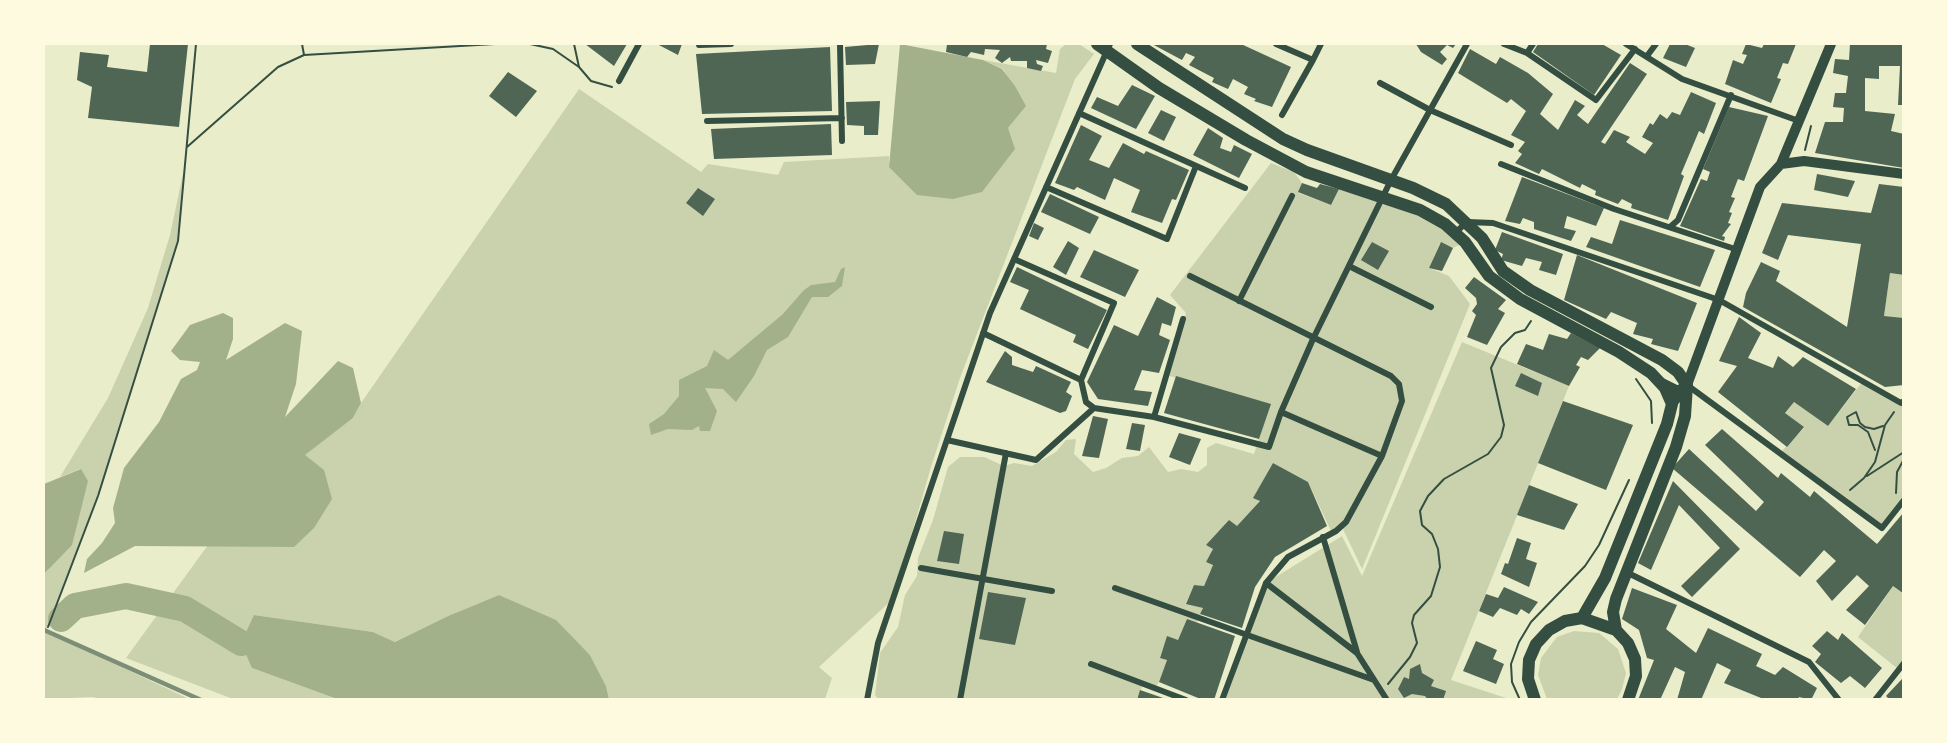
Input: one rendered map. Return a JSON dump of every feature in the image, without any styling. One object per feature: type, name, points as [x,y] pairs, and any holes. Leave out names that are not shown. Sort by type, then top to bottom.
[{"type":"main road","points":[[1137,44],[1284,139],[1446,204],[1482,238],[1503,271],[1530,290],[1662,360],[1678,372],[1687,385],[1688,401],[1676,447],[1626,572],[1613,612],[1616,630]]},
{"type":"main road","points":[[1105,46],[1159,88],[1246,140],[1306,172],[1420,210],[1465,242],[1489,276],[1533,306],[1651,373],[1665,388],[1672,405],[1667,424],[1605,578],[1582,618]]},
{"type":"main road","points":[[1535,699],[1528,679],[1529,660],[1536,644],[1548,630],[1565,621],[1582,618],[1616,630],[1628,643],[1635,659],[1636,676],[1628,699]]},
{"type":"street","points":[[619,81],[639,44]]},
{"type":"street","points":[[699,45],[731,44]]},
{"type":"street","points":[[840,44],[842,141]]},
{"type":"street","points":[[1276,44],[1312,60]]},
{"type":"street","points":[[1282,115],[1321,44]]},
{"type":"street","points":[[1014,259],[1114,303],[1081,380],[1086,402],[1094,408],[1154,417],[1269,447],[1312,339],[1391,180],[1467,44]]},
{"type":"street","points":[[1504,44],[1527,53],[1596,100],[1635,49]]},
{"type":"street","points":[[1527,53],[1533,44]]},
{"type":"street","points":[[1626,44],[1682,79],[1799,121]]},
{"type":"street","points":[[1647,56],[1656,44]]},
{"type":"street","points":[[1672,405],[1687,385],[1760,188],[1781,164],[1831,44]]},
{"type":"street","points":[[867,699],[878,643],[983,333],[1079,113],[1105,46]]},
{"type":"street","points":[[1380,83],[1430,110],[1511,145]]},
{"type":"street","points":[[1670,227],[1678,220],[1731,95]]},
{"type":"street","points":[[1079,113],[1245,188]]},
{"type":"street","points":[[707,121],[842,118]]},
{"type":"street","points":[[1781,164],[1804,161],[1904,174]]},
{"type":"street","points":[[1501,164],[1737,250]]},
{"type":"street","points":[[1046,187],[1167,239],[1196,166]]},
{"type":"street","points":[[1239,301],[1292,196]]},
{"type":"street","points":[[1455,233],[1467,222],[1493,223],[1719,300],[1902,402]]},
{"type":"street","points":[[1349,266],[1431,307]]},
{"type":"street","points":[[1190,276],[1312,339],[1391,376],[1399,384],[1402,401],[1382,456],[1346,522],[1288,557],[1266,584],[1222,699]]},
{"type":"street","points":[[1154,417],[1183,319]]},
{"type":"street","points":[[983,333],[1081,380]]},
{"type":"street","points":[[1651,373],[1669,389],[1678,391],[1687,385]]},
{"type":"street","points":[[1687,385],[1882,528],[1903,501]]},
{"type":"street","points":[[947,440],[1036,460],[1094,408]]},
{"type":"street","points":[[1281,412],[1382,456]]},
{"type":"street","points":[[960,699],[1006,453]]},
{"type":"street","points":[[1323,537],[1357,653],[1385,697]]},
{"type":"street","points":[[921,568],[1052,591]]},
{"type":"street","points":[[1626,572],[1809,662],[1839,699]]},
{"type":"street","points":[[1266,584],[1357,653]]},
{"type":"street","points":[[1115,588],[1374,680]]},
{"type":"street","points":[[1875,699],[1904,663]]},
{"type":"street","points":[[1091,664],[1186,699]]},
{"type":"path","points":[[48,627],[98,495],[178,241],[196,44]]},
{"type":"path","points":[[302,44],[304,55]]},
{"type":"path","points":[[187,147],[278,67],[304,55],[495,44]]},
{"type":"path","points":[[530,44],[553,49],[579,67],[591,81],[608,88],[619,81]]},
{"type":"path","points":[[574,44],[579,67]]},
{"type":"path","points":[[1385,697],[1416,643],[1412,622],[1414,615],[1431,596],[1440,567],[1438,549],[1432,534],[1422,525],[1420,510],[1428,496],[1444,478],[1488,454],[1501,437],[1504,425],[1491,368],[1501,347],[1515,333],[1525,330],[1531,321],[1533,306]]},
{"type":"path","points":[[1633,375],[1651,401],[1652,427]]},
{"type":"path","points":[[1864,478],[1875,462],[1885,425],[1902,402]]},
{"type":"path","points":[[1876,456],[1875,446],[1868,432],[1858,425],[1849,424],[1847,417],[1856,412],[1860,423],[1874,429],[1885,425]]},
{"type":"path","points":[[1840,497],[1904,452]]},
{"type":"path","points":[[1903,501],[1897,498],[1895,488],[1897,472],[1904,459]]},
{"type":"path","points":[[1520,699],[1512,682],[1511,664],[1519,642],[1531,622],[1585,566],[1599,545],[1633,472]]},
{"type":"shaded area","points":[[900,44],[983,60],[1002,69],[1015,86],[1026,106],[1008,128],[1015,149],[982,192],[953,199],[917,195],[889,167]]},
{"type":"shaded area","points":[[1066,44],[1079,44],[1094,54],[1075,79],[960,378],[931,467],[893,599],[819,667],[832,678],[825,699],[609,699],[606,686],[590,655],[556,621],[499,595],[448,616],[395,642],[373,632],[254,615],[252,668],[337,699],[233,699],[126,658],[208,545],[294,547],[304,455],[353,418],[361,403],[579,89],[701,172],[708,164],[778,175],[784,162],[889,156],[889,167],[1008,128],[1025,106],[1003,69],[983,60],[1056,73],[1060,49]]},
{"type":"shaded area","points":[[186,160],[178,241],[98,496],[46,631],[189,699],[99,700],[94,697],[44,699],[44,574],[48,570],[80,469],[60,477],[108,398],[148,308],[170,235]]},
{"type":"shaded area","points":[[1271,163],[1294,172],[1302,183],[1299,193],[1331,205],[1339,189],[1420,210],[1465,242],[1453,248],[1440,243],[1429,268],[1449,276],[1470,304],[1362,569],[1343,529],[1345,523],[1332,533],[1308,482],[1273,463],[1254,497],[1260,501],[1237,526],[1206,545],[1213,549],[1206,562],[1213,565],[1204,586],[1194,585],[1186,603],[1203,608],[1197,623],[1187,619],[1178,640],[1167,637],[1160,657],[1167,660],[1159,682],[1155,688],[1143,684],[1137,699],[879,700],[875,695],[880,653],[898,627],[905,595],[917,576],[918,558],[933,520],[948,467],[960,457],[984,457],[1004,466],[1014,463],[1032,466],[1056,452],[1066,440],[1076,439],[1074,454],[1093,472],[1106,468],[1122,458],[1138,456],[1149,447],[1168,472],[1181,469],[1198,472],[1207,465],[1207,448],[1216,443],[1254,454],[1270,404],[1166,375],[1186,313],[1170,295]]},
{"type":"shaded area","points":[[845,267],[842,286],[828,297],[812,297],[788,337],[767,350],[754,376],[736,402],[723,389],[705,388],[717,411],[710,431],[700,431],[699,426],[692,430],[668,429],[651,435],[649,424],[664,414],[679,396],[679,380],[707,366],[714,350],[728,360],[783,314],[803,291],[811,285],[835,282],[841,269]]},
{"type":"shaded area","points":[[1890,273],[1903,275],[1903,318],[1884,316]]},
{"type":"shaded area","points":[[223,313],[233,318],[233,339],[226,360],[285,323],[302,331],[296,384],[285,417],[338,361],[353,368],[361,403],[353,418],[305,455],[324,470],[332,499],[314,528],[294,547],[135,546],[84,573],[87,559],[102,543],[115,523],[113,508],[124,468],[159,422],[181,379],[197,370],[200,362],[180,360],[171,351],[190,325]]},
{"type":"shaded area","points":[[1462,342],[1569,386],[1451,680],[1509,699],[1222,700],[1266,583],[1342,536],[1362,576]]},
{"type":"shaded area","points":[[1863,381],[1903,401],[1903,500],[1882,528],[1780,453],[1804,428],[1785,413],[1794,402],[1828,426]]},
{"type":"shaded area","points":[[81,469],[88,481],[72,545],[44,574],[44,484]]},
{"type":"shaded area","points":[[1893,586],[1903,594],[1903,662],[1898,669],[1858,637]]},
{"type":"shaded area","points":[[499,595],[556,620],[590,655],[606,686],[609,699],[337,699],[252,668],[241,643],[254,615],[373,632],[395,642],[448,616]]},
{"type":"shaded area","points":[[1574,631],[1599,633],[1618,649],[1626,673],[1617,699],[1547,699],[1538,675],[1541,658],[1557,637]]},
{"type":"building","points":[[150,44],[188,44],[179,127],[88,118],[92,87],[77,80],[80,52],[109,55],[107,67],[147,72]]},
{"type":"building","points":[[585,44],[627,44],[614,66]]},
{"type":"building","points":[[657,44],[682,44],[678,55]]},
{"type":"building","points":[[879,44],[875,64],[846,65],[845,47]]},
{"type":"building","points":[[947,44],[1047,44],[1046,49],[1052,51],[1048,63],[1036,60],[1037,64],[1043,66],[1041,71],[1027,68],[1027,61],[1011,61],[1010,57],[1002,63],[995,58],[1000,50],[985,49],[984,55],[971,52],[967,57],[946,52]]},
{"type":"building","points":[[1152,44],[1241,44],[1291,67],[1272,107],[1254,101],[1256,99],[1244,94],[1248,87],[1233,79],[1228,89],[1212,82],[1214,78],[1189,65],[1195,57],[1186,53],[1182,60]]},
{"type":"building","points":[[1416,44],[1456,44],[1453,48],[1447,45],[1440,52],[1447,59],[1442,65],[1421,52]]},
{"type":"building","points":[[1538,44],[1602,44],[1621,55],[1594,95],[1533,52]]},
{"type":"building","points":[[1670,44],[1685,44],[1695,48],[1686,67],[1663,58]]},
{"type":"building","points":[[1746,44],[1762,48],[1764,44],[1796,44],[1788,64],[1783,63],[1777,78],[1781,79],[1771,103],[1725,84],[1733,60],[1743,64],[1747,55],[1742,54]]},
{"type":"building","points":[[1850,44],[1904,44],[1904,105],[1898,105],[1900,66],[1879,66],[1879,79],[1865,78],[1865,111],[1895,114],[1891,131],[1904,134],[1904,168],[1815,153],[1825,122],[1843,122],[1844,108],[1833,107],[1835,93],[1846,93],[1848,76],[1833,73],[1835,59],[1849,60]]},
{"type":"building","points":[[830,47],[832,111],[702,114],[696,54]]},
{"type":"building","points":[[1470,49],[1496,64],[1500,57],[1528,73],[1553,94],[1540,114],[1558,130],[1575,100],[1585,106],[1577,115],[1588,124],[1630,63],[1647,74],[1601,142],[1605,144],[1614,130],[1630,137],[1626,142],[1645,154],[1653,143],[1642,137],[1650,123],[1653,125],[1660,114],[1667,119],[1672,112],[1680,115],[1691,92],[1716,103],[1704,134],[1699,131],[1681,174],[1684,176],[1668,220],[1631,208],[1632,204],[1622,199],[1618,204],[1595,195],[1596,191],[1582,184],[1580,188],[1542,169],[1539,174],[1515,163],[1522,154],[1518,151],[1525,142],[1511,135],[1526,111],[1511,99],[1507,103],[1458,73]]},
{"type":"building","points":[[508,72],[537,91],[516,117],[489,96]]},
{"type":"building","points":[[1132,85],[1155,96],[1136,129],[1091,108],[1097,97],[1118,106]]},
{"type":"building","points":[[880,101],[878,135],[864,135],[864,126],[847,125],[846,102]]},
{"type":"building","points":[[1729,107],[1768,116],[1744,181],[1738,179],[1731,197],[1735,198],[1729,212],[1732,213],[1728,223],[1731,224],[1722,236],[1725,237],[1724,241],[1680,226],[1701,179],[1707,181],[1710,172],[1703,169]]},
{"type":"building","points":[[1161,110],[1176,117],[1164,141],[1148,133]]},
{"type":"building","points":[[831,124],[832,155],[714,159],[711,129]]},
{"type":"building","points":[[1081,125],[1102,136],[1089,160],[1109,168],[1123,143],[1144,154],[1146,151],[1189,170],[1176,200],[1172,199],[1162,223],[1131,212],[1140,190],[1114,178],[1105,200],[1077,187],[1074,190],[1055,183]]},
{"type":"building","points":[[1208,128],[1223,138],[1220,148],[1231,152],[1234,145],[1252,154],[1239,178],[1193,155]]},
{"type":"building","points":[[1817,174],[1855,181],[1848,197],[1814,190]]},
{"type":"building","points":[[1522,177],[1604,208],[1596,226],[1567,216],[1564,228],[1576,231],[1571,241],[1534,229],[1534,222],[1523,218],[1520,224],[1505,221]]},
{"type":"building","points":[[1302,183],[1317,188],[1320,184],[1339,189],[1331,205],[1298,192]]},
{"type":"building","points":[[1879,184],[1904,187],[1904,275],[1890,273],[1884,316],[1904,318],[1904,385],[1885,387],[1743,307],[1746,293],[1761,262],[1780,271],[1776,281],[1847,327],[1861,244],[1788,235],[1778,260],[1762,253],[1782,203],[1871,213]]},
{"type":"building","points":[[698,188],[715,199],[703,216],[686,203]]},
{"type":"building","points":[[1050,194],[1099,217],[1090,234],[1041,212]]},
{"type":"building","points":[[1620,220],[1715,250],[1700,287],[1586,247],[1591,237],[1612,244]]},
{"type":"building","points":[[1034,223],[1044,228],[1038,240],[1029,236]]},
{"type":"building","points":[[1502,232],[1563,254],[1556,275],[1539,270],[1542,262],[1526,258],[1522,266],[1501,260],[1503,254],[1495,250]]},
{"type":"building","points":[[1068,241],[1079,248],[1066,275],[1053,267]]},
{"type":"building","points":[[1372,242],[1389,251],[1378,270],[1361,260]]},
{"type":"building","points":[[1441,242],[1453,248],[1442,271],[1429,268]]},
{"type":"building","points":[[1094,250],[1139,270],[1125,297],[1080,277]]},
{"type":"building","points":[[1577,255],[1697,303],[1678,351],[1651,344],[1653,339],[1633,334],[1637,323],[1611,312],[1606,319],[1564,300]]},
{"type":"building","points":[[1017,267],[1107,310],[1088,349],[1073,342],[1076,335],[1020,309],[1029,290],[1010,282]]},
{"type":"building","points":[[1474,277],[1506,300],[1498,309],[1505,313],[1487,345],[1467,337],[1476,315],[1472,311],[1477,304],[1476,298],[1465,288]]},
{"type":"building","points":[[1157,297],[1176,307],[1171,326],[1162,323],[1159,335],[1170,340],[1159,373],[1142,370],[1134,390],[1152,392],[1148,406],[1098,399],[1087,382],[1114,325],[1138,336]]},
{"type":"building","points":[[1739,317],[1761,333],[1748,358],[1773,368],[1778,356],[1793,367],[1803,357],[1856,389],[1828,426],[1794,402],[1785,413],[1804,427],[1787,447],[1718,392],[1737,366],[1719,361]]},
{"type":"building","points":[[1571,333],[1600,348],[1588,360],[1581,357],[1576,365],[1580,367],[1569,386],[1517,364],[1526,344],[1543,350],[1549,334],[1567,339]]},
{"type":"building","points":[[1005,351],[1012,357],[1012,365],[1033,372],[1036,366],[1071,382],[1066,392],[1072,396],[1066,411],[1060,413],[986,382]]},
{"type":"building","points":[[1521,373],[1542,383],[1538,396],[1515,386]]},
{"type":"building","points":[[1176,376],[1271,404],[1259,439],[1164,413]]},
{"type":"building","points":[[1563,401],[1633,425],[1606,490],[1538,463]]},
{"type":"building","points":[[1093,416],[1108,419],[1099,458],[1082,456]]},
{"type":"building","points":[[1132,423],[1145,425],[1140,451],[1126,449]]},
{"type":"building","points":[[1722,429],[1778,478],[1781,473],[1810,497],[1814,491],[1877,544],[1904,512],[1904,594],[1893,586],[1865,625],[1846,610],[1869,586],[1857,575],[1832,601],[1816,581],[1836,561],[1824,550],[1800,577],[1672,468],[1689,449],[1756,511],[1764,502],[1705,445]]},
{"type":"building","points":[[1179,433],[1201,439],[1190,465],[1169,457]]},
{"type":"building","points":[[1273,463],[1308,482],[1327,526],[1275,557],[1255,587],[1242,628],[1200,614],[1203,608],[1186,604],[1194,585],[1204,586],[1213,565],[1206,562],[1213,549],[1206,545],[1229,520],[1237,526],[1260,501],[1253,498]]},
{"type":"building","points":[[1673,481],[1740,549],[1692,597],[1681,586],[1720,548],[1679,505],[1651,570],[1638,563]]},
{"type":"building","points":[[1529,485],[1578,504],[1564,530],[1517,515]]},
{"type":"building","points":[[944,531],[964,534],[959,564],[937,561]]},
{"type":"building","points":[[1517,538],[1531,543],[1526,559],[1537,563],[1529,587],[1501,574],[1505,563],[1508,564]]},
{"type":"building","points":[[1504,587],[1538,602],[1529,614],[1521,609],[1517,615],[1500,608],[1493,617],[1479,611],[1486,594],[1498,598]]},
{"type":"building","points":[[1632,588],[1677,605],[1666,629],[1696,653],[1708,628],[1762,654],[1756,666],[1775,675],[1783,667],[1817,688],[1811,700],[1799,697],[1798,700],[1766,700],[1724,683],[1731,670],[1717,663],[1701,700],[1677,700],[1685,672],[1675,667],[1660,700],[1638,700],[1654,660],[1647,658],[1639,630],[1622,619]]},
{"type":"building","points":[[988,592],[1026,598],[1015,645],[979,639]]},
{"type":"building","points":[[1187,619],[1235,636],[1214,700],[1203,700],[1159,682],[1167,660],[1160,658],[1167,636],[1178,640]]},
{"type":"building","points":[[1827,631],[1838,640],[1842,633],[1882,668],[1865,688],[1850,676],[1841,683],[1815,662],[1821,654],[1812,646]]},
{"type":"building","points":[[1476,641],[1497,650],[1493,659],[1504,664],[1496,684],[1463,671]]},
{"type":"building","points":[[1420,664],[1422,673],[1434,680],[1431,686],[1446,691],[1443,700],[1428,700],[1425,696],[1412,694],[1404,698],[1398,689],[1404,677],[1409,679],[1410,669]]},
{"type":"building","points":[[1902,679],[1904,700],[1890,700],[1886,696]]},
{"type":"building","points":[[1140,690],[1166,699],[1166,700],[1137,700]]},
{"type":"waterway","points":[[61,619],[75,606],[126,596],[185,609],[241,643]]},
{"type":"railway","points":[[44,630],[201,700]]}]
